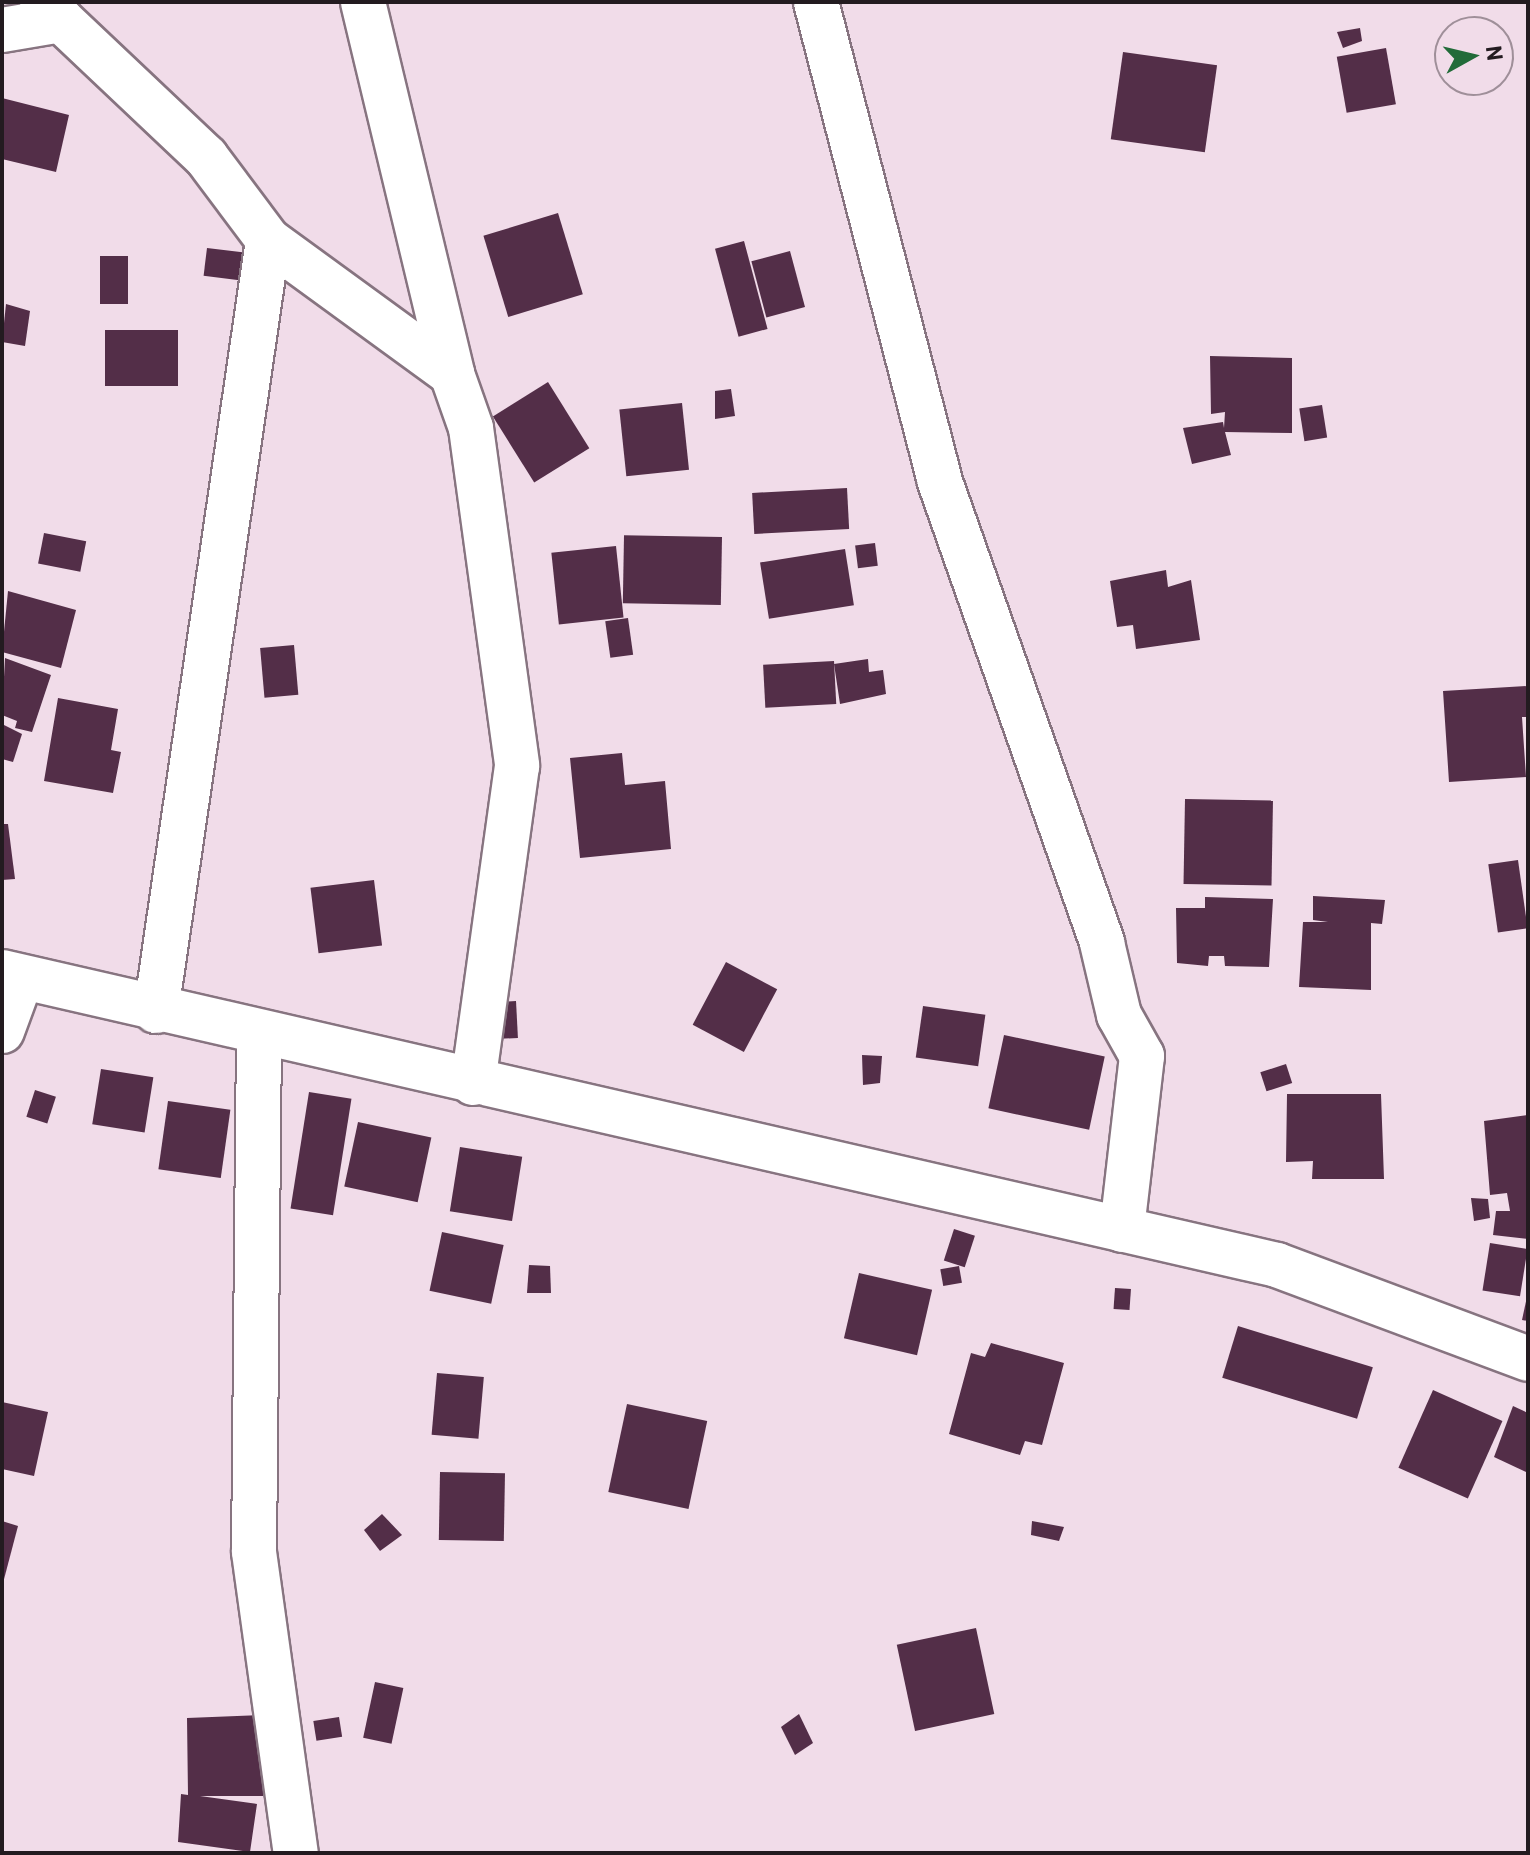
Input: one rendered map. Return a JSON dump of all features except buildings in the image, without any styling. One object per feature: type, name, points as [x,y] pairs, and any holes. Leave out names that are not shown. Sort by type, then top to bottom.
[{"type":"street","points":[[363,2],[452,374],[471,428],[517,766],[473,1083]]},
{"type":"street","points":[[816,2],[939,479],[1102,943],[1119,1015],[1142,1056],[1122,1230]]},
{"type":"street","points":[[2,30],[52,11],[206,157],[268,240],[452,374]]},
{"type":"street","points":[[156,1011],[268,240]]},
{"type":"street","points":[[2,1031],[12,976],[1277,1265],[1528,1359]]},
{"type":"street","points":[[259,1034],[254,1552],[296,1853]]}]
